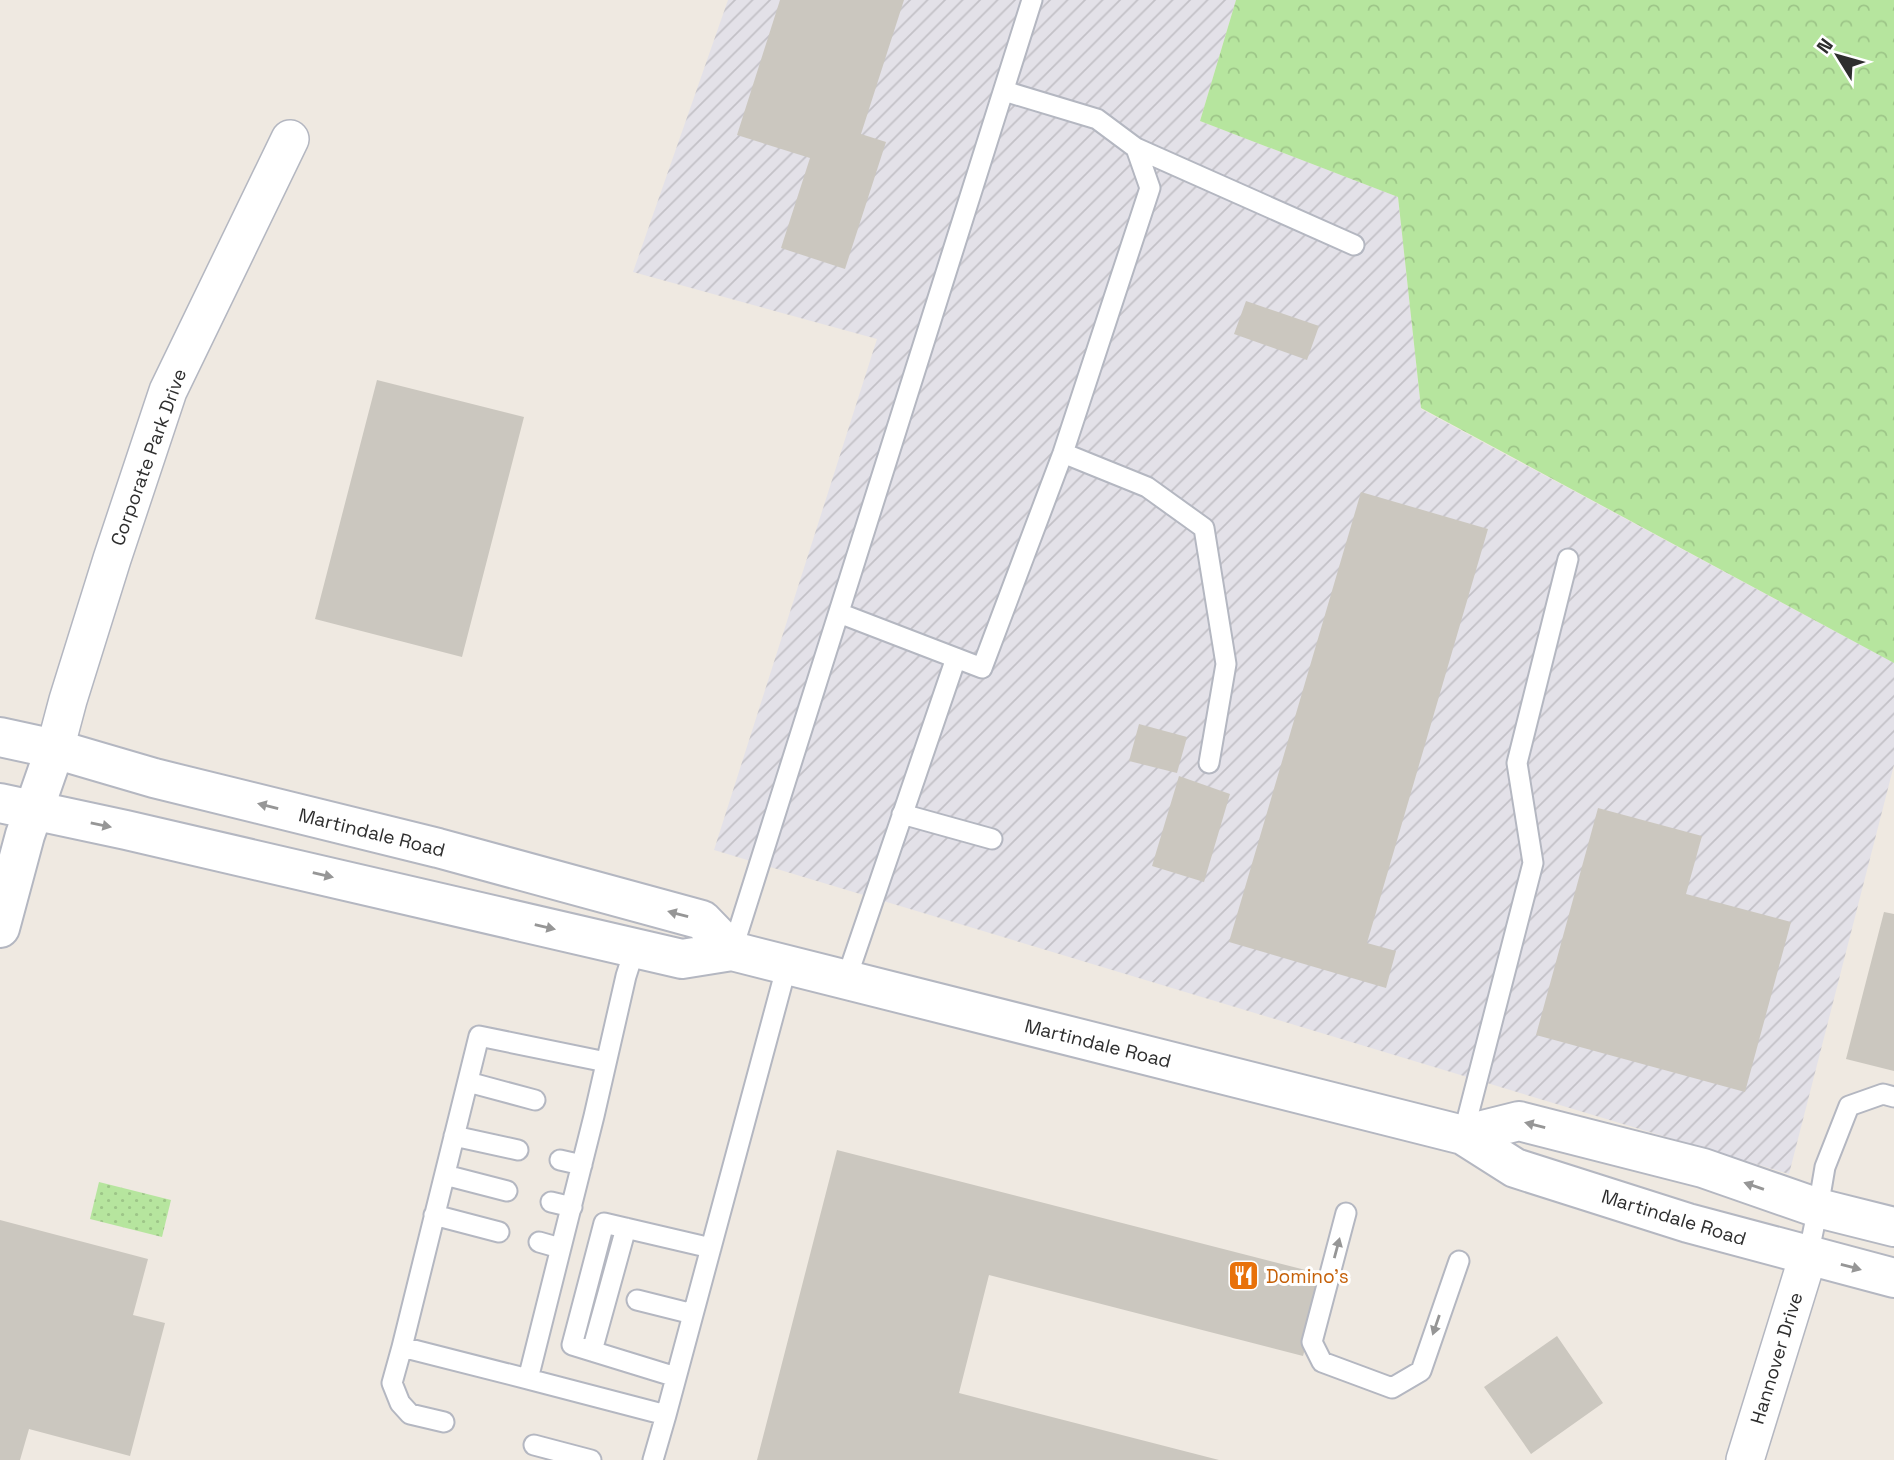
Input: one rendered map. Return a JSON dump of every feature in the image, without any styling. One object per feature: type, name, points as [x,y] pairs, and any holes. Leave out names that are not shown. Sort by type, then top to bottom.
[{"type":"main road","name":"Martindale Road","points":[[0,737],[438,848],[702,920],[733,951]]},
{"type":"main road","points":[[0,928],[25,835],[17,807],[55,749]]},
{"type":"main road","name":"Martindale Road","points":[[17,807],[682,959],[733,951],[1463,1135],[1515,1168],[1688,1223],[1894,1278]]},
{"type":"main road","name":"Martindale Road","points":[[1463,1135],[1519,1121],[1703,1168],[1818,1208],[1894,1227]]},
{"type":"street","name":"Corporate Park Drive","points":[[55,749],[104,584],[169,391],[290,139]]},
{"type":"street","name":"Hannover Drive","points":[[1745,1460],[1808,1256]]},
{"type":"lane","points":[[733,951],[1032,0]]},
{"type":"lane","points":[[1004,91],[1097,119],[1136,148],[1354,245]]},
{"type":"lane","points":[[839,613],[982,668],[1063,453],[1150,188],[1136,148]]},
{"type":"lane","points":[[1063,453],[1147,486],[1204,528],[1226,664],[1209,763]]},
{"type":"lane","points":[[1463,1135],[1533,863],[1517,763],[1568,559]]},
{"type":"lane","points":[[846,980],[956,658]]},
{"type":"lane","points":[[902,814],[992,839]]},
{"type":"lane","points":[[528,1379],[582,1165],[585,1113],[606,1062],[635,948]]},
{"type":"lane","points":[[653,1460],[787,965]]},
{"type":"lane","points":[[444,1422],[410,1414],[400,1403],[392,1383],[479,1037],[606,1062]]},
{"type":"lane","points":[[468,1082],[535,1100]]},
{"type":"lane","points":[[1808,1256],[1825,1167],[1849,1106],[1882,1094],[1894,1097]]},
{"type":"lane","points":[[454,1136],[518,1150]]},
{"type":"lane","points":[[560,1160],[582,1165]]},
{"type":"lane","points":[[445,1175],[507,1191]]},
{"type":"lane","points":[[551,1202],[572,1207]]},
{"type":"lane","points":[[1346,1213],[1312,1342],[1322,1362],[1392,1388],[1421,1371],[1459,1261]]},
{"type":"lane","points":[[434,1215],[499,1232]]},
{"type":"lane","points":[[676,1377],[572,1345],[604,1223],[711,1248]]},
{"type":"lane","points":[[539,1242],[561,1248]]},
{"type":"lane","points":[[637,1300],[693,1314]]},
{"type":"lane","points":[[402,1346],[666,1415]]},
{"type":"lane","points":[[534,1445],[591,1460]]},
{"type":"shaded area","points":[[728,0],[1236,0],[1200,121],[1398,197],[1421,409],[1894,663],[1894,765],[1789,1174],[714,850],[877,339],[633,272]]},
{"type":"green space","points":[[1236,0],[1894,0],[1894,663],[1421,408],[1398,197],[1200,121]]},
{"type":"green space","points":[[99,1182],[171,1200],[162,1237],[90,1219]]},
{"type":"building","points":[[780,0],[904,0],[861,134],[886,142],[845,269],[781,248],[810,158],[737,135]]},
{"type":"building","points":[[1246,301],[1319,326],[1307,360],[1234,334]]},
{"type":"building","points":[[377,380],[524,417],[462,657],[315,619]]},
{"type":"building","points":[[1361,492],[1488,529],[1367,943],[1396,951],[1386,988],[1229,942]]},
{"type":"building","points":[[1139,724],[1187,737],[1177,773],[1129,761]]},
{"type":"building","points":[[1179,776],[1230,794],[1204,882],[1152,866]]},
{"type":"building","points":[[1598,808],[1702,836],[1686,894],[1791,922],[1745,1092],[1536,1035]]},
{"type":"building","points":[[1884,912],[1894,914],[1894,1071],[1846,1059]]},
{"type":"building","points":[[837,1150],[1325,1275],[1303,1356],[989,1275],[959,1393],[1219,1460],[757,1460]]},
{"type":"building","points":[[0,1220],[148,1259],[133,1315],[165,1323],[130,1456],[29,1429],[20,1460],[0,1460]]},
{"type":"building","points":[[1557,1336],[1603,1403],[1531,1454],[1484,1387]]},
{"type":"place","name":"Domino's","points":[[1243,1276]]}]
